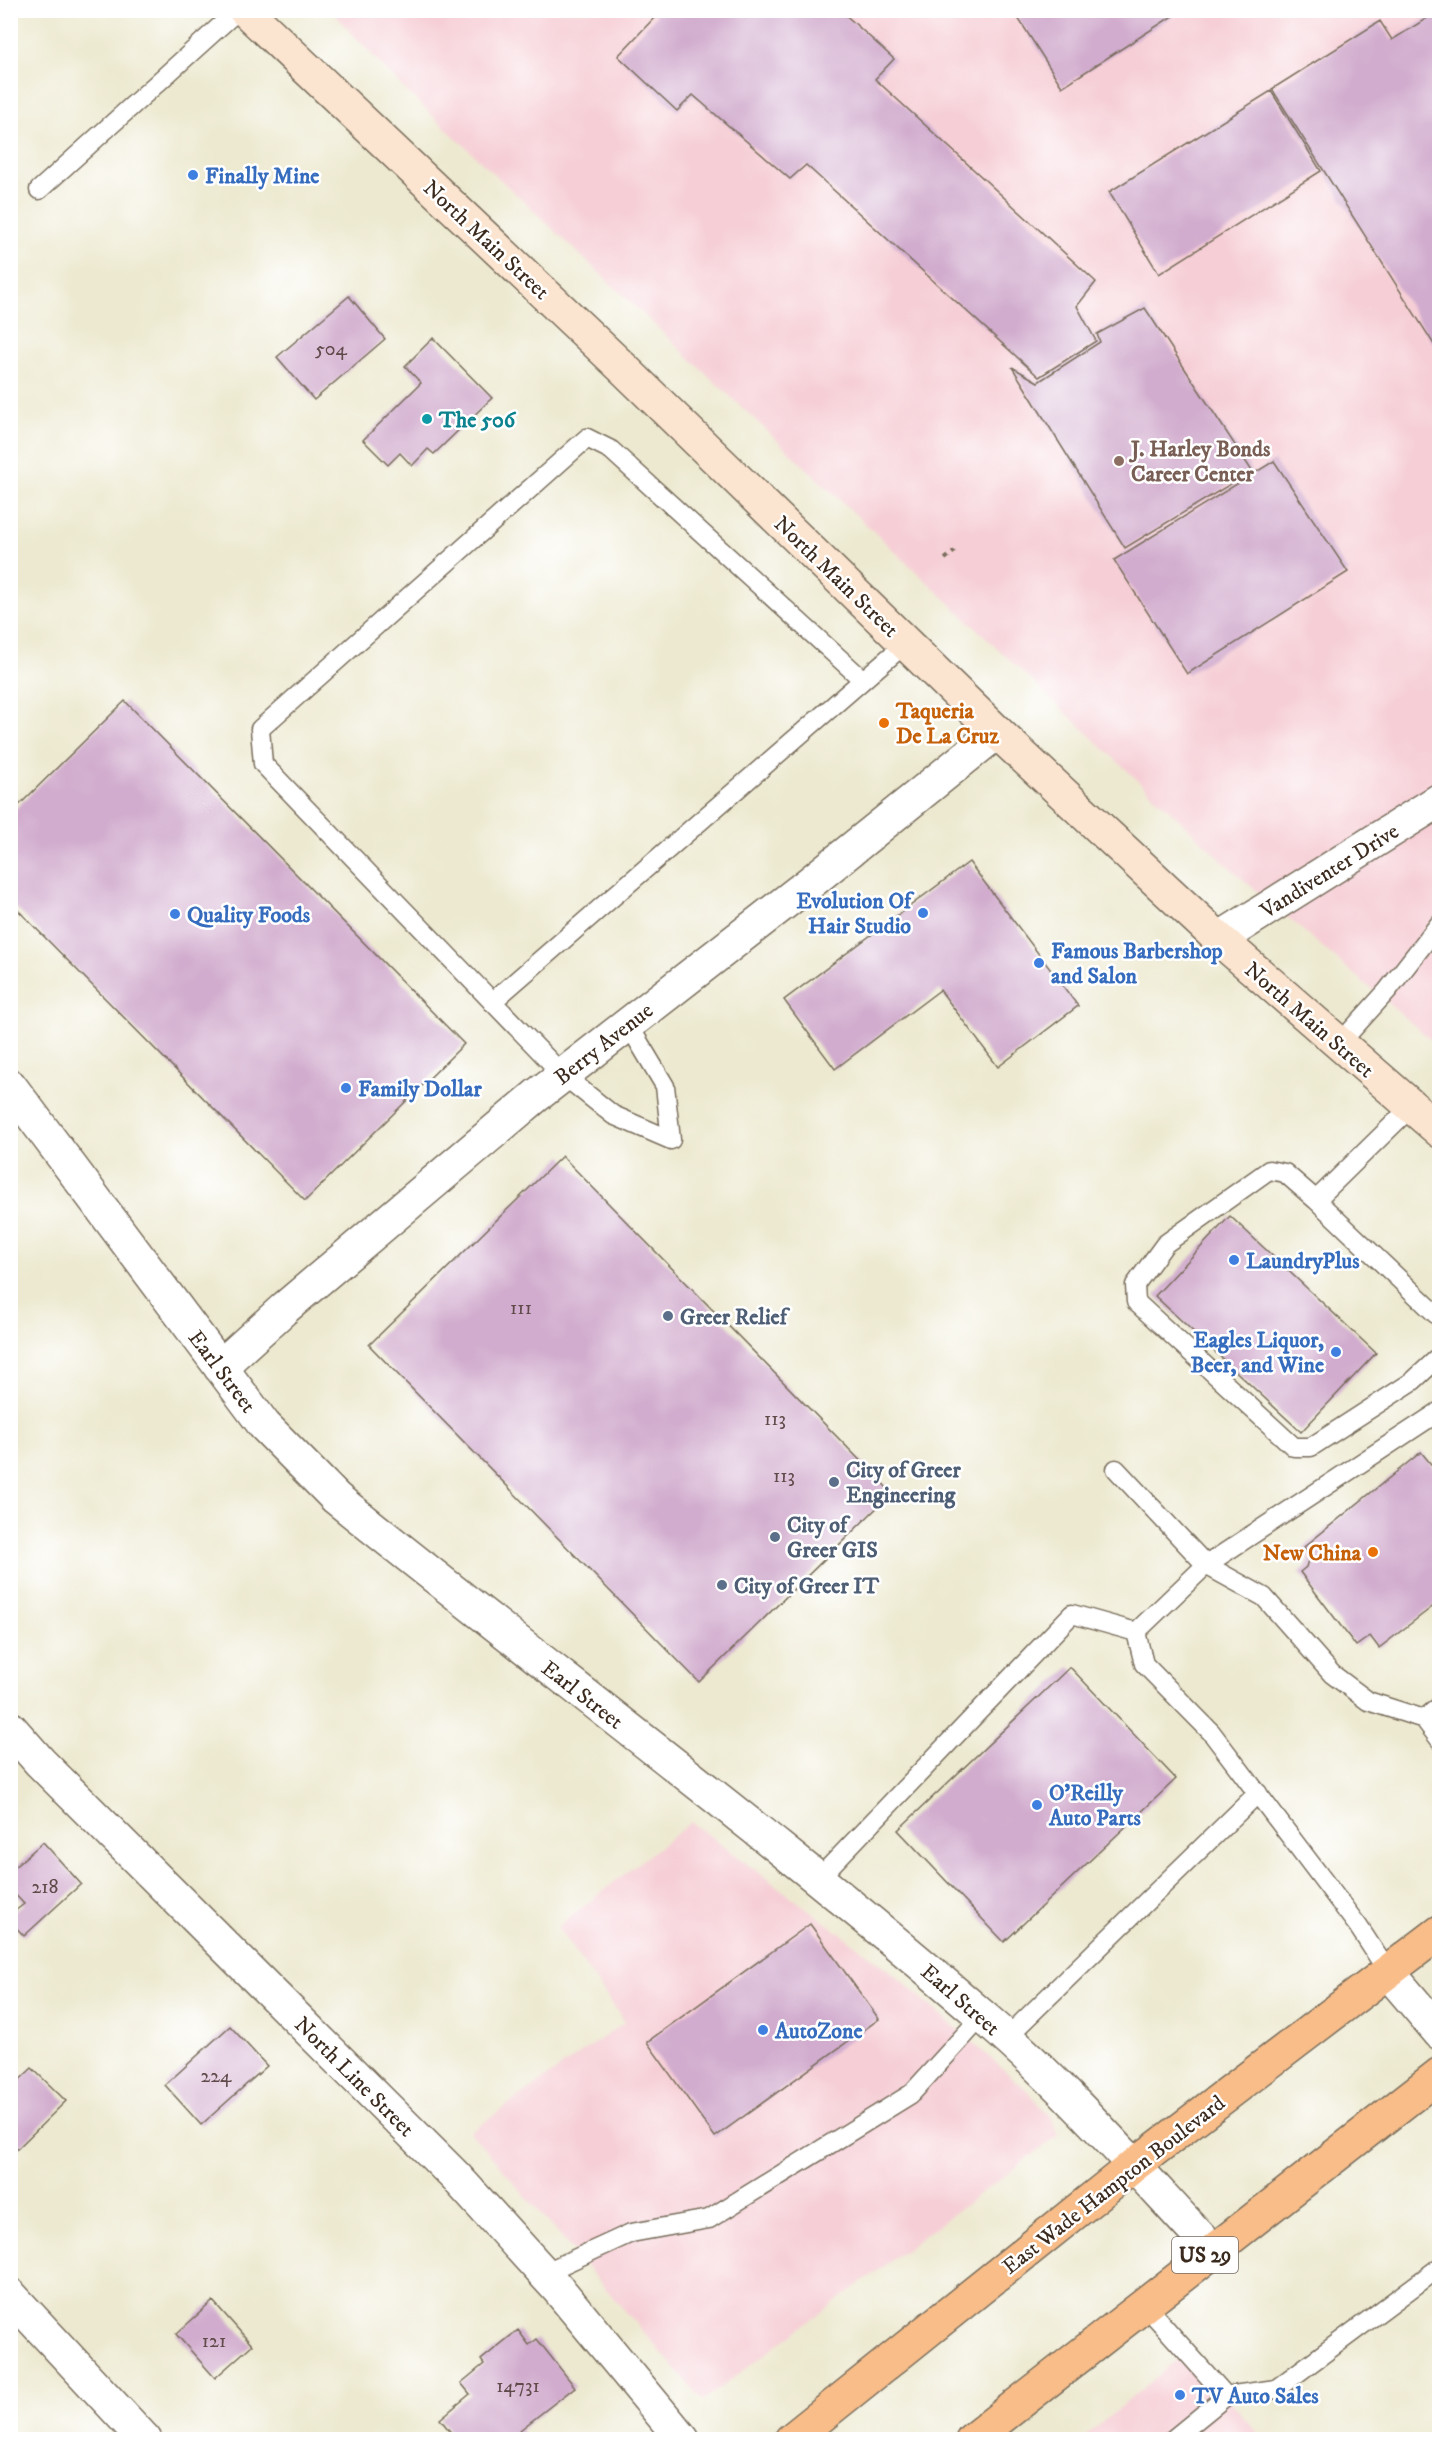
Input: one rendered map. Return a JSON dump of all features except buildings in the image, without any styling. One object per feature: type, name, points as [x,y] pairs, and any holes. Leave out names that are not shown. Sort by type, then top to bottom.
[{"type":"main road","name":"North Main Street","points":[[244,10],[624,369],[997,732],[1219,939],[1440,1131]]},
{"type":"main road","name":"East Wade Hampton Boulevard","points":[[791,2439],[1133,2166],[1440,1932]]},
{"type":"main road","name":"US 29","points":[[989,2434],[1143,2303],[1440,2074]]},
{"type":"street","name":"Berry Avenue","points":[[220,1367],[286,1307],[563,1075],[811,882],[997,732]]},
{"type":"street","name":"Vandiventer Drive","points":[[1219,939],[1440,800]]},
{"type":"street","name":"Earl Street","points":[[10,1086],[264,1425],[336,1498],[818,1880],[982,2016],[1076,2104],[1212,2250]]},
{"type":"street","name":"North Line Street","points":[[10,1728],[40,1762],[458,2178],[544,2273],[683,2439]]},
{"type":"street","points":[[1388,1972],[1440,2032]]},
{"type":"street","points":[[10,2295],[146,2439]]},
{"type":"lane","points":[[39,190],[238,10]]},
{"type":"lane","points":[[628,1024],[665,1086],[671,1140],[613,1115],[563,1075],[263,764],[260,729],[587,438],[611,450],[862,680]]},
{"type":"lane","points":[[492,1002],[906,643]]},
{"type":"lane","points":[[1339,1044],[1387,991],[1440,922]]},
{"type":"lane","points":[[1316,1200],[1412,1107]]},
{"type":"lane","points":[[1440,1318],[1285,1173],[1269,1170],[1165,1244],[1135,1286],[1136,1302],[1294,1447],[1311,1448],[1413,1381],[1440,1356]]},
{"type":"lane","points":[[1136,1632],[1206,1565],[1440,1411]]},
{"type":"lane","points":[[1116,1469],[1206,1565],[1264,1597],[1332,1674],[1368,1701],[1424,1719],[1440,1740]]},
{"type":"lane","points":[[818,1880],[1072,1614],[1136,1632]]},
{"type":"lane","points":[[1136,1632],[1144,1664],[1211,1732],[1358,1926],[1388,1972]]},
{"type":"lane","points":[[1424,1719],[1440,1706]]},
{"type":"lane","points":[[1006,2038],[1258,1793]]},
{"type":"lane","points":[[544,2273],[631,2233],[709,2219],[911,2094],[982,2016]]},
{"type":"lane","points":[[1172,2439],[1226,2396],[1276,2389],[1440,2267]]},
{"type":"lane","points":[[1143,2303],[1226,2396]]},
{"type":"path","points":[[945,559],[955,551]]},
{"type":"shaded area","name":"J. Harley Bonds Career Center","points":[[331,11],[1439,11],[1439,1047],[1238,875],[401,86]]},
{"type":"shaded area","points":[[691,1822],[888,1969],[1027,2090],[1053,2120],[1059,2135],[703,2401],[470,2132],[625,2022],[557,1927]]},
{"type":"shaded area","name":"TV Auto Sales","points":[[1188,2351],[1262,2439],[1081,2440]]},
{"type":"place","name":"Finally Mine","points":[[193,175]]},
{"type":"place","name":"The 506","points":[[427,419]]},
{"type":"place","name":"J. Harley Bonds Career Center","points":[[1119,461]]},
{"type":"place","name":"Taqueria De La Cruz","points":[[884,723]]},
{"type":"place","name":"Evolution Of Hair Studio","points":[[923,913]]},
{"type":"place","name":"Quality Foods","points":[[175,914]]},
{"type":"place","name":"Famous Barbershop and Salon","points":[[1039,963]]},
{"type":"place","name":"Family Dollar","points":[[346,1088]]},
{"type":"place","name":"LaundryPlus","points":[[1234,1260]]},
{"type":"place","name":"Greer Relief","points":[[668,1316]]},
{"type":"place","name":"Eagles Liquor, Beer, and Wine","points":[[1336,1352]]},
{"type":"place","name":"City of Greer Engineering","points":[[834,1482]]},
{"type":"place","name":"City of Greer GIS","points":[[775,1537]]},
{"type":"place","name":"New China","points":[[1373,1552]]},
{"type":"place","name":"City of Greer IT","points":[[722,1585]]},
{"type":"place","name":"O'Reilly Auto Parts","points":[[1037,1805]]},
{"type":"place","name":"AutoZone","points":[[763,2030]]},
{"type":"place","name":"TV Auto Sales","points":[[1180,2395]]}]
